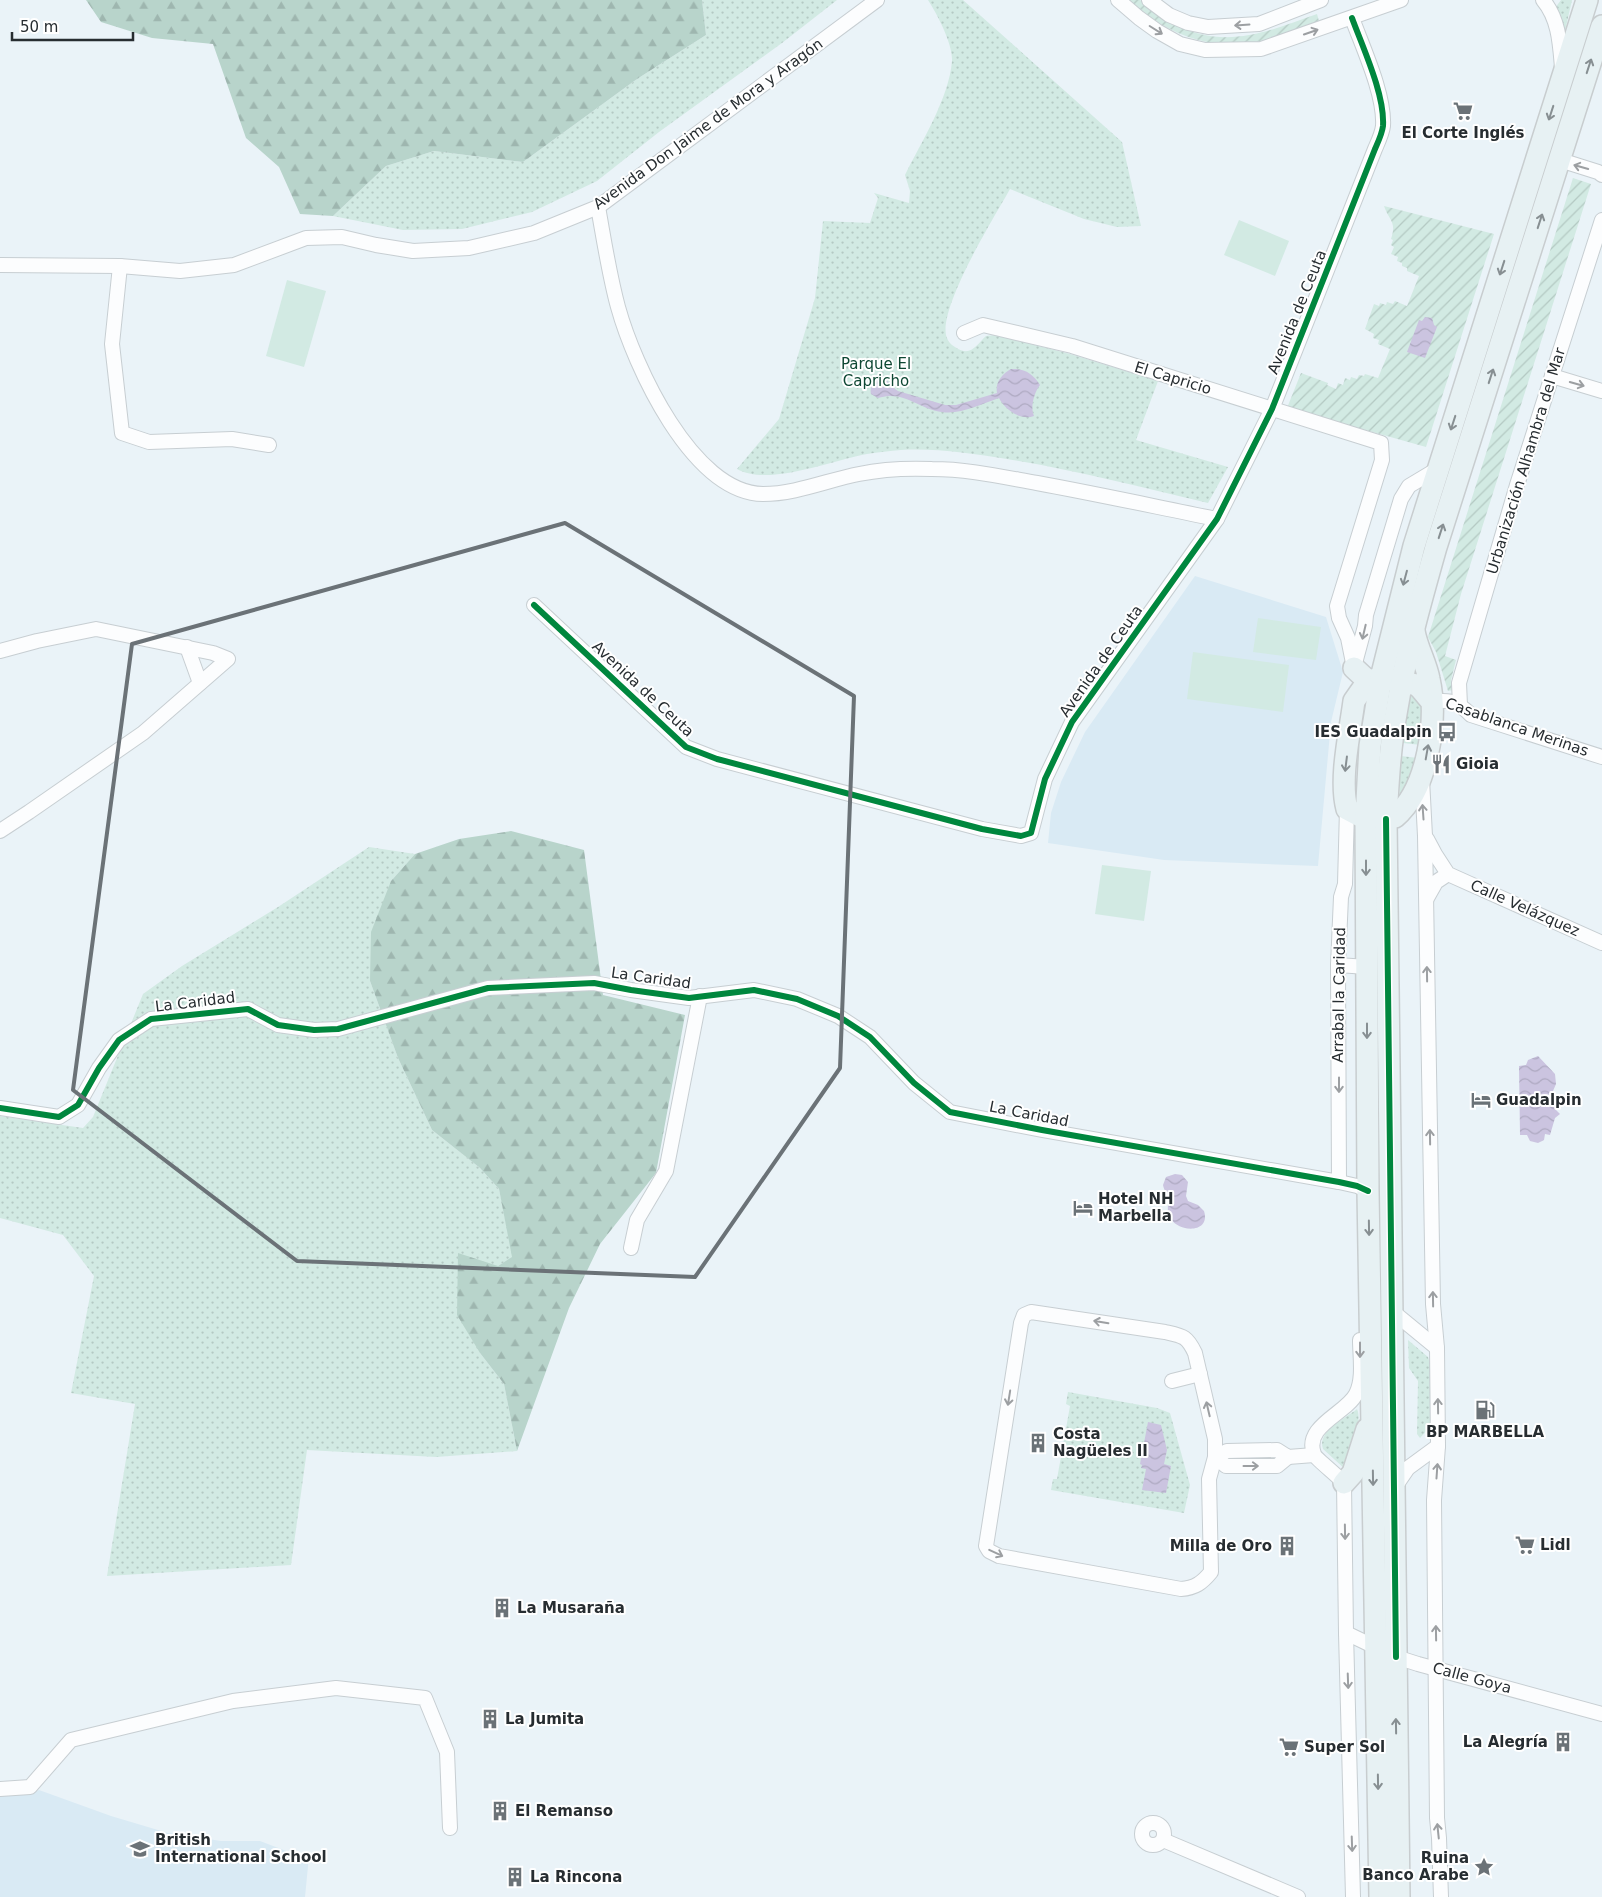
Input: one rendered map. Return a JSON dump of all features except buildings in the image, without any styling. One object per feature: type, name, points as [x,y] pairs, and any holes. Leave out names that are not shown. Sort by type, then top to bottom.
[{"type":"main road","points":[[1413,628],[1428,674],[1431,701],[1430,736],[1422,775],[1415,792],[1403,810],[1395,817],[1376,819],[1347,809],[1344,788],[1354,701],[1367,676],[1410,563],[1587,0]]},
{"type":"main road","points":[[1380,1897],[1368,1192],[1366,896],[1376,819],[1413,628],[1436,547],[1602,26]]},
{"type":"main road","points":[[1367,676],[1416,685],[1431,701]]},
{"type":"main road","points":[[1367,676],[1376,819],[1392,1311],[1399,1897]]},
{"type":"main road","points":[[1344,1484],[1353,1472],[1372,1412]]},
{"type":"street","name":"Avenida Don Jaime de Mora y Aragón","points":[[0,265],[120,266],[180,271],[234,265],[306,238],[342,237],[413,251],[469,248],[534,233],[598,207],[877,0]]},
{"type":"street","points":[[1118,0],[1157,31],[1180,44],[1204,50],[1260,49],[1401,0]]},
{"type":"street","points":[[1149,0],[1169,15],[1208,27],[1259,24],[1321,0]]},
{"type":"street","points":[[1543,0],[1550,9],[1559,36],[1562,78]]},
{"type":"street","name":"Avenida de Ceuta","points":[[534,605],[686,747],[717,759],[982,829],[1024,836],[1033,830],[1040,793],[1045,779],[1072,722],[1217,519],[1272,409],[1382,129],[1383,111],[1381,103],[1352,18]]},
{"type":"street","points":[[1560,160],[1602,175]]},
{"type":"street","points":[[598,207],[618,307],[652,393],[662,410],[696,456],[727,482],[745,491],[763,494],[782,492],[860,474],[911,469],[934,469],[1005,477],[1217,519]]},
{"type":"street","name":"Urbanización Alhambra del Mar","points":[[1460,705],[1459,682],[1514,494],[1602,220]]},
{"type":"street","points":[[120,266],[112,344],[122,434],[149,442],[232,439],[269,445]]},
{"type":"street","name":"El Capricio","points":[[964,333],[983,325],[1072,346],[1381,443],[1382,460],[1337,606],[1339,618],[1367,676]]},
{"type":"street","points":[[1552,376],[1602,391]]},
{"type":"street","points":[[1367,676],[1371,598],[1401,499],[1409,486],[1439,468]]},
{"type":"street","points":[[0,651],[38,641],[96,630],[187,647],[213,653],[228,660],[143,733],[0,831]]},
{"type":"street","points":[[187,647],[200,683]]},
{"type":"street","name":"Casablanca Merinas","points":[[1431,701],[1447,700],[1460,705],[1471,715],[1602,757]]},
{"type":"street","points":[[1422,775],[1425,836],[1433,1304],[1437,1348],[1438,1446],[1434,1500],[1437,1818],[1441,1897]]},
{"type":"street","name":"Arrabal la Caridad","points":[[1339,1182],[1338,965],[1342,897],[1345,884],[1347,809]]},
{"type":"street","points":[[1425,836],[1448,874],[1436,882],[1426,899]]},
{"type":"street","name":"Calle Velázquez","points":[[1448,874],[1602,943]]},
{"type":"street","points":[[1345,884],[1366,896]]},
{"type":"street","points":[[1338,965],[1367,967]]},
{"type":"street","name":"La Caridad","points":[[0,1108],[59,1118],[78,1105],[99,1068],[119,1040],[151,1019],[248,1009],[278,1025],[314,1030],[338,1029],[488,988],[594,983],[680,996],[700,996],[754,990],[797,999],[838,1016],[870,1037],[914,1083],[950,1112],[1339,1182],[1357,1186],[1368,1192]]},
{"type":"street","points":[[631,1248],[638,1220],[666,1171],[700,996]]},
{"type":"street","points":[[1353,1897],[1344,1484],[1337,1475],[1314,1455],[1312,1446],[1319,1428],[1356,1396],[1360,1385],[1360,1324],[1371,1304]]},
{"type":"street","points":[[1392,1311],[1437,1348]]},
{"type":"street","points":[[1031,1312],[1182,1336],[1189,1341],[1195,1353],[1216,1439],[1215,1457],[1209,1479],[1211,1572],[1205,1580],[1191,1588],[1181,1589],[1104,1570],[998,1556],[989,1551],[986,1546],[1020,1332],[1024,1315],[1031,1312]]},
{"type":"street","points":[[1172,1380],[1200,1374]]},
{"type":"street","points":[[1394,1488],[1408,1468],[1438,1446]]},
{"type":"street","points":[[1215,1457],[1227,1451],[1277,1450],[1288,1457],[1314,1455]]},
{"type":"street","name":"Calle Goya","points":[[1346,1633],[1396,1657],[1602,1714]]},
{"type":"street","points":[[0,1789],[30,1787],[71,1740],[233,1701],[336,1688],[425,1698],[447,1752],[450,1828]]},
{"type":"street","points":[[1163,1840],[1298,1897]]},
{"type":"highlighted area","points":[[565,523],[854,696],[840,1068],[695,1277],[297,1261],[73,1090],[132,644]]},
{"type":"shaded area","points":[[1195,576],[1326,617],[1343,672],[1331,722],[1318,866],[1164,860],[1048,843],[1051,813],[1061,782],[1085,732]]},
{"type":"shaded area","name":"British International School","points":[[39,1790],[111,1816],[168,1833],[221,1841],[260,1841],[302,1857],[309,1856],[305,1897],[0,1897],[0,1796],[30,1794]]},
{"type":"green space","points":[[86,0],[702,0],[706,35],[637,79],[523,162],[434,151],[386,166],[333,216],[300,214],[279,167],[246,138],[213,44],[152,38],[101,22]]},
{"type":"green space","points":[[702,0],[837,0],[782,43],[659,132],[597,181],[532,212],[462,229],[403,230],[333,216],[386,166],[434,151],[523,162],[637,79],[706,35]]},
{"type":"green space","name":"Parque El Capricho","points":[[928,0],[963,0],[1122,142],[1141,226],[1117,227],[1084,219],[1010,189],[978,246],[955,294],[946,324],[948,340],[952,345],[961,350],[969,351],[986,336],[995,335],[1070,354],[1158,381],[1136,440],[1228,467],[1208,503],[1058,468],[968,453],[941,451],[901,450],[875,453],[783,474],[750,474],[737,469],[779,419],[815,298],[823,221],[870,223],[878,198],[874,193],[909,203],[910,191],[905,175],[927,134],[946,90],[952,61],[947,38]]},
{"type":"green space","points":[[1128,0],[1140,0],[1157,14],[1175,24],[1193,32],[1212,36],[1247,36],[1282,27],[1317,14],[1319,21],[1261,41],[1225,44],[1207,42],[1173,31],[1142,12]]},
{"type":"green space","points":[[1561,0],[1572,0],[1565,31],[1563,31],[1555,8]]},
{"type":"green space","points":[[1573,178],[1591,184],[1461,594],[1445,656],[1456,660],[1451,680],[1453,690],[1448,691],[1436,652],[1428,637]]},
{"type":"green space","points":[[1384,206],[1494,234],[1426,447],[1287,408],[1301,373],[1328,383],[1327,385],[1336,389],[1338,383],[1343,385],[1345,378],[1350,380],[1351,377],[1357,379],[1359,375],[1364,376],[1365,374],[1378,378],[1390,349],[1378,344],[1379,340],[1373,338],[1374,334],[1365,329],[1374,304],[1379,306],[1380,303],[1386,305],[1387,302],[1393,304],[1395,301],[1407,306],[1419,276],[1407,271],[1407,268],[1402,266],[1402,263],[1397,261],[1398,257],[1391,254],[1394,247],[1391,245],[1393,225]]},
{"type":"green space","points":[[1239,220],[1289,241],[1275,276],[1224,255]]},
{"type":"green space","points":[[287,280],[326,291],[304,367],[266,356]]},
{"type":"green space","points":[[1258,618],[1321,627],[1316,660],[1253,652]]},
{"type":"green space","points":[[1193,652],[1289,665],[1283,712],[1187,699]]},
{"type":"green space","points":[[1411,689],[1422,702],[1421,745],[1403,743]]},
{"type":"green space","points":[[1401,756],[1418,758],[1414,775],[1399,800]]},
{"type":"green space","points":[[511,831],[584,850],[603,995],[685,1015],[656,1173],[600,1244],[569,1308],[517,1451],[504,1384],[480,1353],[457,1315],[458,1253],[498,1266],[512,1257],[499,1189],[480,1168],[432,1130],[398,1058],[370,981],[371,932],[391,881],[415,854],[459,839]]},
{"type":"green space","points":[[369,847],[415,854],[391,881],[370,981],[398,1058],[432,1130],[480,1168],[499,1189],[513,1257],[498,1266],[480,1353],[504,1384],[517,1451],[436,1457],[307,1450],[291,1565],[107,1576],[135,1404],[71,1393],[94,1276],[63,1235],[0,1218],[0,1116],[83,1128],[93,1117],[143,994],[182,966],[278,907]]},
{"type":"green space","points":[[1102,865],[1151,871],[1144,921],[1095,914]]},
{"type":"green space","points":[[1408,1340],[1428,1357],[1430,1363],[1431,1426],[1420,1438],[1417,1434],[1418,1381],[1409,1368]]},
{"type":"green space","points":[[1068,1392],[1157,1408],[1170,1413],[1190,1485],[1184,1513],[1051,1490],[1053,1479],[1057,1479],[1070,1406],[1066,1404]]},
{"type":"green space","points":[[1357,1409],[1357,1430],[1346,1470],[1323,1449],[1322,1442],[1324,1436],[1333,1426]]},
{"type":"water","points":[[1425,317],[1432,318],[1434,325],[1437,327],[1425,358],[1407,352],[1419,320],[1422,321]]},
{"type":"water","points":[[1011,369],[1028,372],[1040,385],[1033,400],[1034,416],[1019,416],[1005,407],[999,398],[949,413],[928,409],[896,396],[878,398],[871,394],[873,383],[880,377],[898,391],[945,405],[956,405],[997,393],[997,385],[1000,379]]},
{"type":"water","points":[[1538,1056],[1555,1074],[1556,1084],[1553,1091],[1549,1093],[1548,1098],[1549,1105],[1556,1107],[1560,1114],[1555,1118],[1550,1135],[1545,1134],[1544,1140],[1538,1143],[1530,1141],[1527,1135],[1520,1135],[1519,1066],[1526,1065],[1528,1060]]},
{"type":"water","points":[[1175,1174],[1182,1175],[1188,1182],[1186,1196],[1188,1201],[1198,1205],[1204,1211],[1205,1218],[1199,1227],[1181,1227],[1175,1224],[1169,1216],[1168,1199],[1163,1185],[1166,1177]]},
{"type":"water","points":[[1148,1422],[1161,1425],[1167,1450],[1164,1464],[1171,1466],[1166,1493],[1142,1490],[1146,1469],[1141,1468],[1142,1465],[1140,1464]]},
{"type":"cycle path","points":[[534,605],[686,747],[717,759],[982,829],[1021,836],[1031,833],[1045,779],[1072,722],[1217,519],[1272,409],[1380,138],[1383,126],[1381,100],[1352,18]]},
{"type":"cycle path","points":[[1386,819],[1396,1657]]},
{"type":"cycle path","points":[[0,1108],[59,1117],[78,1105],[99,1068],[119,1040],[151,1019],[248,1009],[278,1025],[314,1030],[338,1029],[488,988],[594,983],[689,998],[754,990],[797,999],[838,1016],[870,1037],[914,1083],[950,1112],[1339,1182],[1357,1186],[1368,1191]]},
{"type":"place","name":"El Corte Inglés","points":[[1463,111]]},
{"type":"place","name":"IES Guadalpin","points":[[1447,732]]},
{"type":"place","name":"Gioia","points":[[1441,764]]},
{"type":"place","name":"Guadalpin","points":[[1481,1100]]},
{"type":"place","name":"Hotel NH Marbella","points":[[1083,1208]]},
{"type":"place","name":"BP MARBELLA","points":[[1485,1410]]},
{"type":"place","name":"Costa Nagüeles II","points":[[1038,1443]]},
{"type":"place","name":"Lidl","points":[[1525,1545]]},
{"type":"place","name":"Milla de Oro","points":[[1287,1546]]},
{"type":"place","name":"La Musaraña","points":[[502,1608]]},
{"type":"place","name":"La Jumita","points":[[490,1719]]},
{"type":"place","name":"La Alegría","points":[[1563,1742]]},
{"type":"place","name":"Super Sol","points":[[1289,1747]]},
{"type":"place","name":"El Remanso","points":[[500,1811]]},
{"type":"place","name":"British International School","points":[[140,1849]]},
{"type":"place","name":"Ruina Banco Arabe","points":[[1484,1867]]},
{"type":"place","name":"La Rincona","points":[[515,1877]]}]
